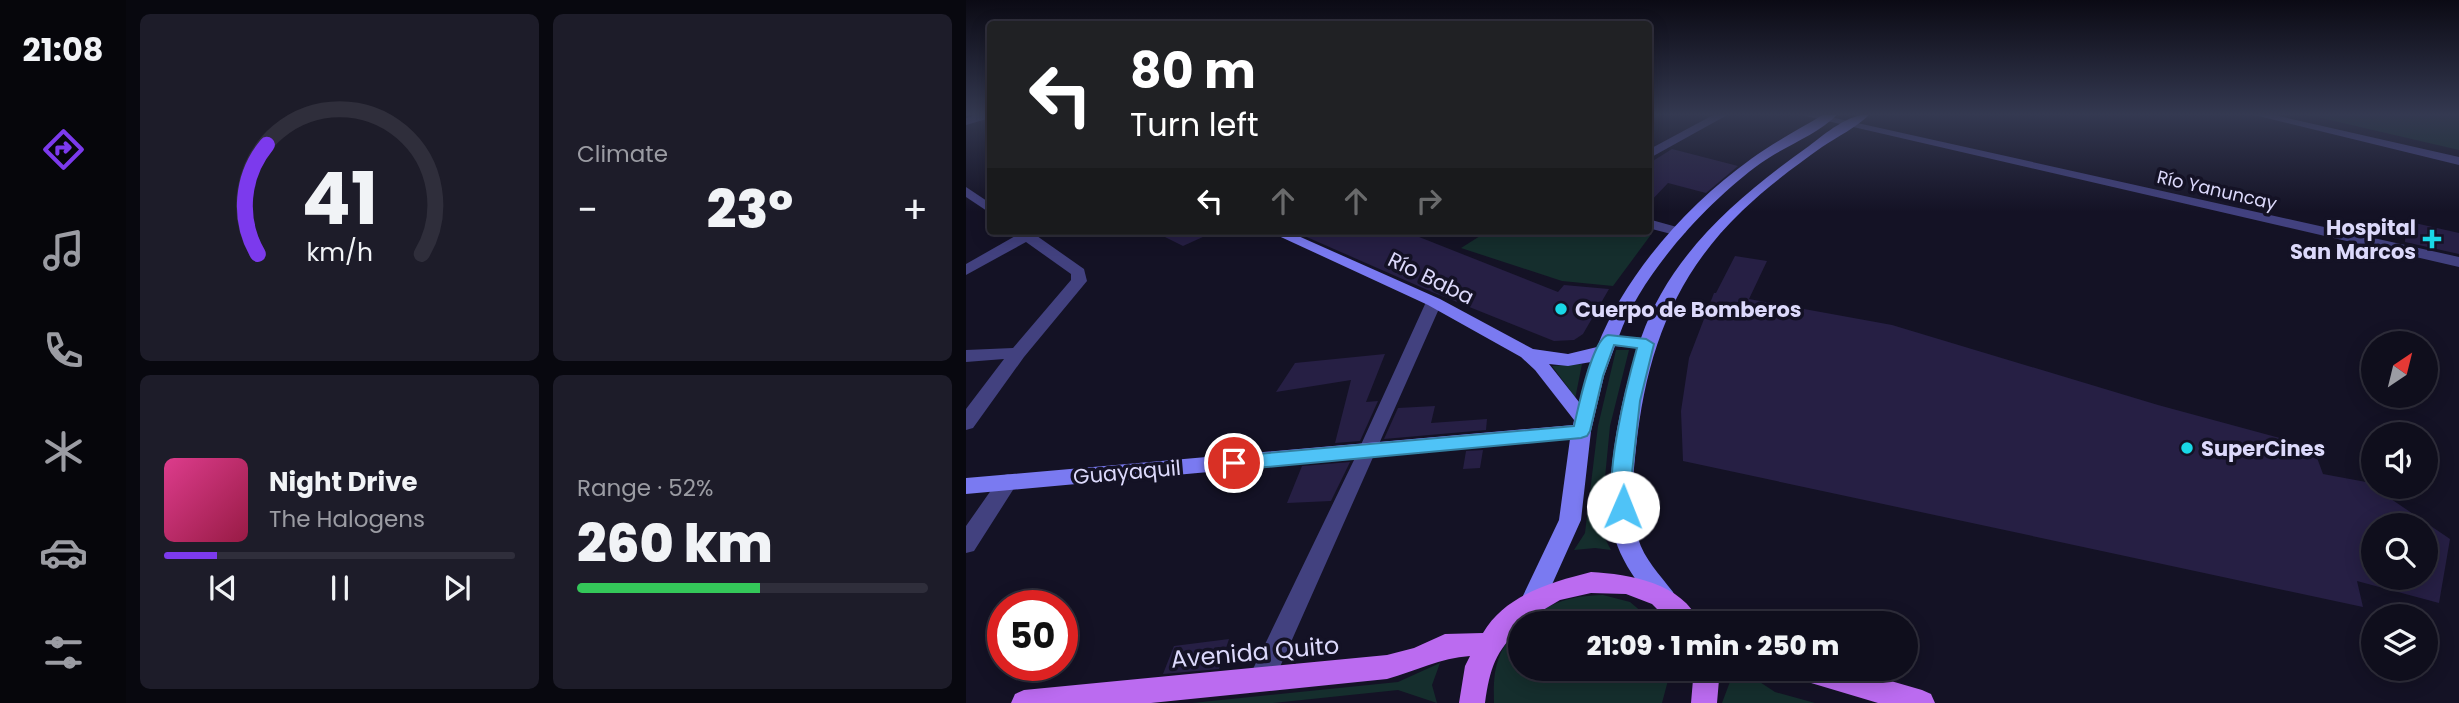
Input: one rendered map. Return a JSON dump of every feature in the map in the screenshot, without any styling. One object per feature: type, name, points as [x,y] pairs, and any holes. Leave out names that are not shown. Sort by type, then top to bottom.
[{"type":"main road","points":[[1532,601],[1570,520],[1582,425],[1606,345],[1637,283],[1679,232],[1742,172],[1781,147]]},
{"type":"main road","points":[[1676,611],[1664,599],[1630,549],[1620,491],[1631,401],[1646,344],[1676,280],[1734,210],[1779,171],[1815,147]]},
{"type":"main road","name":"Río Baba","points":[[1284,235],[1434,302],[1527,353],[1541,366],[1582,425]]},
{"type":"main road","points":[[1606,345],[1646,344]]},
{"type":"main road","name":"Río Baba","points":[[1527,353],[1562,362],[1582,359],[1606,345]]},
{"type":"main road","name":"Guayaquil","points":[[966,485],[1367,452],[1582,425]]},
{"type":"main road","points":[[1472,703],[1472,686],[1488,644],[1508,620],[1532,601],[1564,587],[1600,581],[1634,586],[1664,599]]},
{"type":"main road","name":"Avenida Quito","points":[[1024,703],[1387,667],[1417,659],[1445,646],[1488,644]]},
{"type":"main road","points":[[1704,703],[1706,681]]},
{"type":"main road","points":[[1846,681],[1922,703]]},
{"type":"street","name":"Río Yanuncay","points":[[1949,147],[2459,262]]},
{"type":"street","points":[[2398,147],[2459,161]]},
{"type":"street","points":[[966,191],[987,207]]},
{"type":"street","points":[[1652,224],[1679,232]]},
{"type":"street","points":[[966,270],[1024,235]]},
{"type":"street","points":[[966,423],[1018,353],[1079,281],[1079,272],[1030,235]]},
{"type":"street","points":[[1262,678],[1434,302]]},
{"type":"street","points":[[966,356],[1018,353]]},
{"type":"street","points":[[966,544],[1009,482]]},
{"type":"green space","points":[[1482,235],[1650,235],[1613,286],[1562,281],[1461,248]]},
{"type":"green space","points":[[1616,350],[1629,350],[1610,426],[1600,529],[1611,550],[1574,550],[1585,533],[1598,426]]},
{"type":"green space","points":[[1582,364],[1575,399],[1571,399],[1570,390],[1552,366]]},
{"type":"green space","points":[[1603,595],[1630,602],[1641,611],[1539,611],[1579,597]]},
{"type":"green space","points":[[1507,643],[1508,681],[1668,681],[1662,703],[1494,703],[1496,669]]},
{"type":"green space","points":[[1440,663],[1432,685],[1437,703],[1398,690],[1273,703],[1192,703],[1398,682]]},
{"type":"green space","points":[[1730,681],[1758,681],[1775,692],[1815,703],[1722,703]]},
{"type":"building","points":[[1672,149],[1738,166],[1706,193],[1668,183],[1652,200],[1652,162]]},
{"type":"building","name":"Hospital San Marcos","points":[[2406,221],[2459,233],[2459,254],[2405,242]]},
{"type":"building","points":[[1161,235],[1207,235],[1183,246]]},
{"type":"building","points":[[1302,235],[1414,235],[1558,292],[1564,285],[1609,289],[1583,334],[1574,340],[1554,341],[1432,292]]},
{"type":"building","points":[[1735,256],[1767,261],[1749,299],[1892,325],[2158,405],[2313,447],[2323,474],[2361,481],[2361,499],[2391,499],[2412,513],[2361,513],[2361,582],[2357,581],[2361,607],[1683,461],[1681,411],[1689,358],[1714,293]]},
{"type":"building","points":[[1385,354],[1366,402],[1378,401],[1360,441],[1335,443],[1351,380],[1276,392],[1295,363]]},
{"type":"building","points":[[1435,406],[1431,423],[1487,419],[1486,430],[1384,439],[1398,408]]},
{"type":"building","points":[[1483,450],[1480,468],[1463,469],[1466,451]]},
{"type":"building","points":[[1350,462],[1331,501],[1287,503],[1302,466]]},
{"type":"building","points":[[2438,531],[2450,539],[2439,603],[2391,590],[2438,590]]},
{"type":"building","points":[[1229,639],[1219,669],[1163,674],[1174,646]]},
{"type":"place","name":"Hospital San Marcos","points":[[2432,239]]},
{"type":"place","name":"Cuerpo de Bomberos","points":[[1561,309]]},
{"type":"place","name":"SuperCines","points":[[2187,448]]},
{"type":"route","points":[[1234,463],[1581,431],[1595,376],[1608,340],[1646,344],[1631,401],[1620,491],[1623,507]]}]
